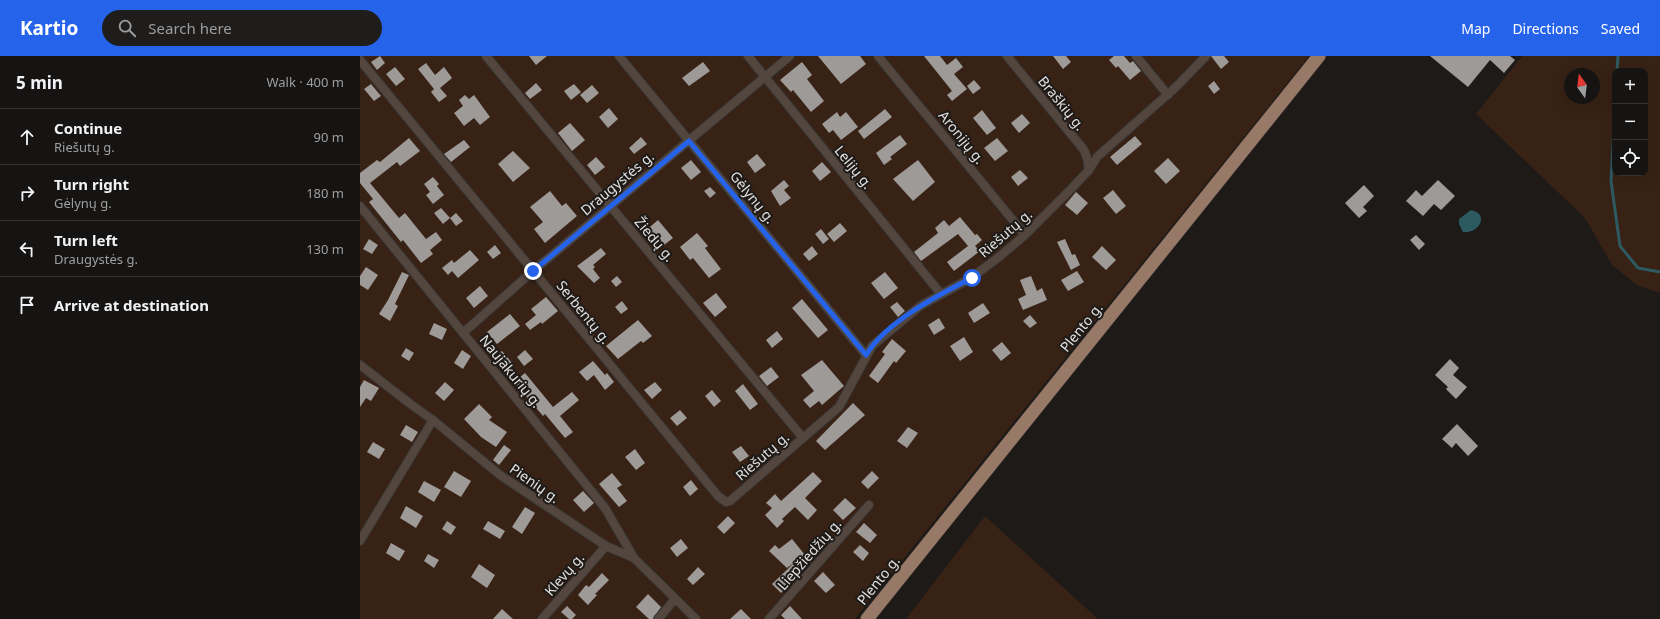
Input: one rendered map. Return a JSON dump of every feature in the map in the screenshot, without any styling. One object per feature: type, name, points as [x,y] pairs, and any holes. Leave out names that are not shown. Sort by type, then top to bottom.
[{"type":"highway","name":"Plento g.","points":[[867,619],[1320,56]]},
{"type":"street","name":"Žiedų g.","points":[[486,56],[804,438]]},
{"type":"street","name":"Gėlynų g.","points":[[619,56],[866,355]]},
{"type":"street","name":"Lelijų g.","points":[[748,56],[941,294]]},
{"type":"street","name":"Draugystės g.","points":[[463,333],[533,271],[790,56]]},
{"type":"street","name":"Aronijų g.","points":[[878,56],[1025,235]]},
{"type":"street","name":"Braškių g.","points":[[1007,56],[1084,150],[1087,158],[1088,170]]},
{"type":"street","points":[[1136,56],[1168,95]]},
{"type":"street","name":"Riešutų g.","points":[[730,501],[839,406],[872,346],[920,306],[972,278],[1025,235],[1088,170],[1097,157],[1168,95],[1206,56]]},
{"type":"street","name":"Serbentų g.","points":[[360,60],[718,496],[726,502],[730,501]]},
{"type":"street","name":"Naujakurių g.","points":[[360,206],[605,508],[634,558]]},
{"type":"street","name":"Pienių g.","points":[[361,369],[433,420],[500,475],[606,546],[634,558],[696,619]]},
{"type":"street","points":[[360,541],[433,420]]},
{"type":"street","name":"Liepžiedžių g.","points":[[769,619],[868,505]]},
{"type":"street","name":"Klevų g.","points":[[542,619],[606,546]]},
{"type":"street","points":[[658,619],[675,599]]},
{"type":"shaded area","points":[[360,56],[1309,56],[855,619],[360,619]]},
{"type":"shaded area","points":[[1522,56],[1660,56],[1660,293],[1637,285],[1612,265],[1585,218],[1476,114]]},
{"type":"shaded area","points":[[985,516],[1098,619],[906,619]]},
{"type":"water","points":[[1471,210],[1480,215],[1480,223],[1474,230],[1463,232],[1459,224],[1459,219]]},
{"type":"building","points":[[380,56],[385,63],[377,70],[371,62]]},
{"type":"building","points":[[529,56],[547,56],[536,65]]},
{"type":"building","points":[[818,56],[860,56],[866,64],[841,84]]},
{"type":"building","points":[[924,56],[940,56],[947,65],[956,58],[963,67],[954,74],[967,89],[952,101],[947,95],[952,91]]},
{"type":"building","points":[[1053,56],[1066,56],[1071,62],[1063,69]]},
{"type":"building","points":[[1114,56],[1124,56],[1130,63],[1133,61],[1141,71],[1130,80],[1118,66],[1116,68],[1109,60]]},
{"type":"building","points":[[1211,56],[1224,56],[1229,62],[1221,69]]},
{"type":"building","points":[[1430,56],[1510,56],[1515,60],[1504,73],[1490,60],[1468,87]]},
{"type":"building","points":[[703,62],[710,71],[689,86],[682,78]]},
{"type":"building","points":[[802,62],[812,75],[807,79],[824,101],[811,112],[793,90],[791,92],[780,80]]},
{"type":"building","points":[[426,63],[435,75],[444,67],[452,78],[440,88],[447,96],[439,102],[431,92],[434,89],[418,69]]},
{"type":"building","points":[[395,67],[405,79],[396,86],[386,74]]},
{"type":"building","points":[[974,80],[981,88],[973,94],[967,86]]},
{"type":"building","points":[[1214,81],[1220,89],[1214,94],[1208,86]]},
{"type":"building","points":[[536,83],[542,90],[530,99],[525,93]]},
{"type":"building","points":[[371,84],[381,96],[374,101],[364,89]]},
{"type":"building","points":[[574,84],[581,92],[571,100],[564,91]]},
{"type":"building","points":[[592,85],[599,93],[587,103],[580,95]]},
{"type":"building","points":[[465,95],[469,99],[474,95],[490,117],[480,125],[474,118],[464,126],[454,113],[463,106],[459,100]]},
{"type":"building","points":[[609,108],[618,119],[608,128],[599,117]]},
{"type":"building","points":[[885,109],[892,117],[864,139],[858,131]]},
{"type":"building","points":[[982,110],[996,128],[987,135],[973,118]]},
{"type":"building","points":[[837,112],[840,117],[846,112],[858,127],[841,140],[833,130],[829,133],[822,124]]},
{"type":"building","points":[[1022,114],[1030,123],[1019,133],[1011,123]]},
{"type":"building","points":[[570,123],[585,140],[572,151],[558,133]]},
{"type":"building","points":[[900,135],[907,144],[890,157],[892,159],[884,165],[876,153]]},
{"type":"building","points":[[1135,136],[1142,144],[1117,165],[1110,157]]},
{"type":"building","points":[[641,137],[647,144],[634,154],[629,148]]},
{"type":"building","points":[[409,138],[420,151],[400,166],[397,162],[370,183],[399,218],[405,213],[426,239],[436,232],[442,240],[430,250],[433,254],[421,263],[403,240],[401,242],[369,202],[373,199],[360,183],[360,173],[377,160],[380,162]]},
{"type":"building","points":[[997,138],[1008,151],[995,161],[984,148]]},
{"type":"building","points":[[464,140],[470,147],[451,162],[444,154]]},
{"type":"building","points":[[513,151],[530,168],[513,182],[498,164]]},
{"type":"building","points":[[757,154],[766,165],[755,173],[747,162]]},
{"type":"building","points":[[596,157],[605,167],[595,175],[587,165]]},
{"type":"building","points":[[1168,158],[1180,171],[1166,184],[1154,171]]},
{"type":"building","points":[[691,160],[701,172],[691,180],[681,168]]},
{"type":"building","points":[[918,160],[935,182],[913,201],[893,179]]},
{"type":"building","points":[[822,162],[831,172],[820,181],[812,171]]},
{"type":"building","points":[[1020,170],[1028,178],[1018,186],[1011,177]]},
{"type":"building","points":[[433,177],[439,184],[437,186],[444,195],[433,204],[426,195],[430,192],[424,184]]},
{"type":"building","points":[[784,180],[789,186],[784,190],[791,198],[780,206],[771,191]]},
{"type":"building","points":[[1438,180],[1455,196],[1441,210],[1434,204],[1423,216],[1406,201],[1416,190],[1422,196]]},
{"type":"building","points":[[1364,185],[1374,196],[1363,207],[1367,211],[1359,218],[1345,203]]},
{"type":"building","points":[[710,187],[716,193],[710,198],[704,191]]},
{"type":"building","points":[[1113,190],[1126,206],[1116,214],[1103,198]]},
{"type":"building","points":[[550,191],[562,206],[566,203],[577,216],[545,243],[534,229],[543,222],[530,207]]},
{"type":"building","points":[[1076,192],[1088,203],[1077,215],[1065,205]]},
{"type":"building","points":[[441,208],[450,218],[443,224],[434,213]]},
{"type":"building","points":[[456,213],[463,221],[456,226],[450,218]]},
{"type":"building","points":[[960,217],[975,235],[977,234],[982,240],[975,246],[980,251],[954,271],[947,262],[968,246],[958,234],[921,261],[914,252],[938,233],[935,228],[944,220],[949,226]]},
{"type":"building","points":[[658,220],[673,238],[659,249],[644,232]]},
{"type":"building","points":[[840,223],[847,231],[834,242],[827,234]]},
{"type":"building","points":[[821,229],[829,239],[823,244],[815,234]]},
{"type":"building","points":[[697,233],[708,246],[705,248],[721,269],[709,278],[693,258],[690,260],[680,247]]},
{"type":"building","points":[[1416,235],[1425,244],[1419,250],[1410,240]]},
{"type":"building","points":[[369,239],[378,245],[372,254],[363,249]]},
{"type":"building","points":[[1065,239],[1072,255],[1075,254],[1080,265],[1071,270],[1057,242]]},
{"type":"building","points":[[495,245],[501,253],[493,259],[487,252]]},
{"type":"building","points":[[812,246],[818,254],[809,261],[803,254]]},
{"type":"building","points":[[1102,246],[1116,260],[1106,270],[1092,257]]},
{"type":"building","points":[[601,248],[606,254],[593,265],[595,267],[593,269],[600,278],[594,283],[577,266]]},
{"type":"building","points":[[470,250],[479,260],[458,278],[452,271],[448,275],[442,268],[452,260],[454,263]]},
{"type":"building","points":[[366,267],[378,275],[368,290],[360,285],[360,276]]},
{"type":"building","points":[[1077,271],[1084,282],[1068,291],[1061,280]]},
{"type":"building","points":[[402,272],[409,275],[395,304],[398,306],[390,321],[379,314]]},
{"type":"building","points":[[885,272],[898,288],[884,299],[871,283]]},
{"type":"building","points":[[617,276],[622,282],[616,287],[611,281]]},
{"type":"building","points":[[1031,276],[1037,291],[1042,288],[1047,300],[1023,310],[1018,299],[1026,295],[1020,280]]},
{"type":"building","points":[[480,286],[488,296],[474,308],[466,298]]},
{"type":"building","points":[[716,293],[727,307],[715,317],[703,303]]},
{"type":"building","points":[[546,297],[558,311],[542,324],[541,322],[530,330],[525,324],[536,315],[531,309]]},
{"type":"building","points":[[802,299],[828,330],[818,338],[792,308]]},
{"type":"building","points":[[622,301],[628,309],[621,314],[615,307]]},
{"type":"building","points":[[897,302],[905,311],[898,317],[890,307]]},
{"type":"building","points":[[983,303],[990,313],[974,323],[968,313]]},
{"type":"building","points":[[510,314],[520,326],[497,344],[487,332]]},
{"type":"building","points":[[1030,315],[1037,323],[1030,328],[1023,321]]},
{"type":"building","points":[[939,318],[945,328],[934,335],[928,325]]},
{"type":"building","points":[[638,320],[652,336],[643,343],[641,341],[618,359],[606,346]]},
{"type":"building","points":[[434,323],[447,329],[442,340],[429,334]]},
{"type":"building","points":[[777,331],[783,339],[772,348],[766,340]]},
{"type":"building","points":[[964,337],[973,352],[960,361],[950,346]]},
{"type":"building","points":[[892,339],[906,351],[896,363],[894,361],[878,383],[869,376],[885,354],[882,352]]},
{"type":"building","points":[[1002,342],[1011,353],[1001,361],[992,350]]},
{"type":"building","points":[[406,348],[414,353],[409,361],[401,356]]},
{"type":"building","points":[[462,350],[471,356],[463,369],[454,363]]},
{"type":"building","points":[[525,350],[533,359],[524,366],[517,357]]},
{"type":"building","points":[[502,351],[512,363],[503,370],[493,357]]},
{"type":"building","points":[[1450,359],[1459,368],[1453,375],[1467,387],[1456,399],[1446,389],[1448,387],[1435,375]]},
{"type":"building","points":[[822,360],[844,386],[822,405],[819,401],[810,408],[803,400],[814,391],[801,375]]},
{"type":"building","points":[[593,361],[605,375],[607,373],[614,382],[605,390],[594,375],[587,381],[579,372]]},
{"type":"building","points":[[771,367],[779,377],[767,386],[759,376]]},
{"type":"building","points":[[525,373],[553,407],[572,392],[579,400],[560,416],[573,432],[565,438],[545,414],[543,416],[514,382]]},
{"type":"building","points":[[364,380],[379,388],[371,401],[366,398],[360,407],[360,387]]},
{"type":"building","points":[[445,382],[454,390],[444,401],[435,393]]},
{"type":"building","points":[[655,382],[662,390],[652,399],[644,390]]},
{"type":"building","points":[[743,384],[758,404],[750,410],[735,391]]},
{"type":"building","points":[[712,390],[721,401],[714,407],[705,396]]},
{"type":"building","points":[[853,403],[865,415],[825,450],[816,441]]},
{"type":"building","points":[[479,404],[492,417],[489,420],[507,432],[496,447],[481,437],[464,419]]},
{"type":"building","points":[[680,410],[687,418],[677,426],[670,418]]},
{"type":"building","points":[[1457,424],[1478,446],[1468,456],[1456,443],[1452,448],[1442,439]]},
{"type":"building","points":[[406,425],[418,432],[412,442],[400,435]]},
{"type":"building","points":[[908,427],[918,433],[907,448],[897,441]]},
{"type":"building","points":[[373,442],[385,449],[379,459],[367,452]]},
{"type":"building","points":[[504,445],[511,450],[499,465],[493,460]]},
{"type":"building","points":[[741,446],[749,456],[740,462],[732,452]]},
{"type":"building","points":[[635,449],[645,463],[636,470],[625,457]]},
{"type":"building","points":[[454,471],[471,481],[461,497],[444,487]]},
{"type":"building","points":[[872,471],[879,478],[868,489],[861,482]]},
{"type":"building","points":[[813,472],[822,481],[805,498],[817,510],[808,520],[795,507],[782,519],[784,521],[777,528],[765,515],[772,508],[766,503],[775,494],[781,501]]},
{"type":"building","points":[[612,473],[622,485],[617,488],[627,501],[619,507],[599,484]]},
{"type":"building","points":[[691,480],[698,489],[690,496],[683,487]]},
{"type":"building","points":[[424,481],[441,490],[434,502],[418,492]]},
{"type":"building","points":[[583,491],[594,503],[584,512],[573,500]]},
{"type":"building","points":[[845,498],[856,508],[843,520],[833,510]]},
{"type":"building","points":[[406,506],[423,516],[416,528],[400,518]]},
{"type":"building","points":[[525,507],[535,513],[522,534],[512,527]]},
{"type":"building","points":[[728,516],[735,523],[724,534],[717,527]]},
{"type":"building","points":[[447,521],[456,527],[451,535],[442,529]]},
{"type":"building","points":[[488,521],[505,531],[500,539],[483,529]]},
{"type":"building","points":[[864,523],[877,535],[870,543],[856,532]]},
{"type":"building","points":[[681,539],[688,548],[677,557],[670,548]]},
{"type":"building","points":[[792,539],[805,555],[787,568],[769,551],[775,545],[779,549]]},
{"type":"building","points":[[391,543],[405,551],[399,561],[386,553]]},
{"type":"building","points":[[860,545],[869,553],[863,561],[853,552]]},
{"type":"building","points":[[428,554],[439,560],[434,568],[424,561]]},
{"type":"building","points":[[479,564],[495,575],[487,588],[471,577]]},
{"type":"building","points":[[793,564],[801,573],[781,593],[772,584]]},
{"type":"building","points":[[698,567],[705,574],[693,585],[687,579]]},
{"type":"building","points":[[823,572],[835,585],[826,593],[814,581]]},
{"type":"building","points":[[602,573],[609,580],[595,594],[597,595],[588,605],[578,595],[586,585],[589,587]]},
{"type":"building","points":[[648,594],[661,607],[653,619],[649,619],[636,607]]},
{"type":"building","points":[[567,606],[576,615],[572,619],[569,619],[561,612]]},
{"type":"building","points":[[790,606],[802,619],[785,619],[781,615]]},
{"type":"building","points":[[502,609],[513,619],[493,619]]},
{"type":"building","points":[[741,609],[751,619],[730,619]]},
{"type":"waterway","points":[[1617,68],[1618,56]]},
{"type":"waterway","points":[[1613,140],[1611,181],[1620,246],[1638,268],[1660,272]]},
{"type":"route","points":[[533,271],[689,141],[866,355],[872,346],[920,306],[972,278]]}]
